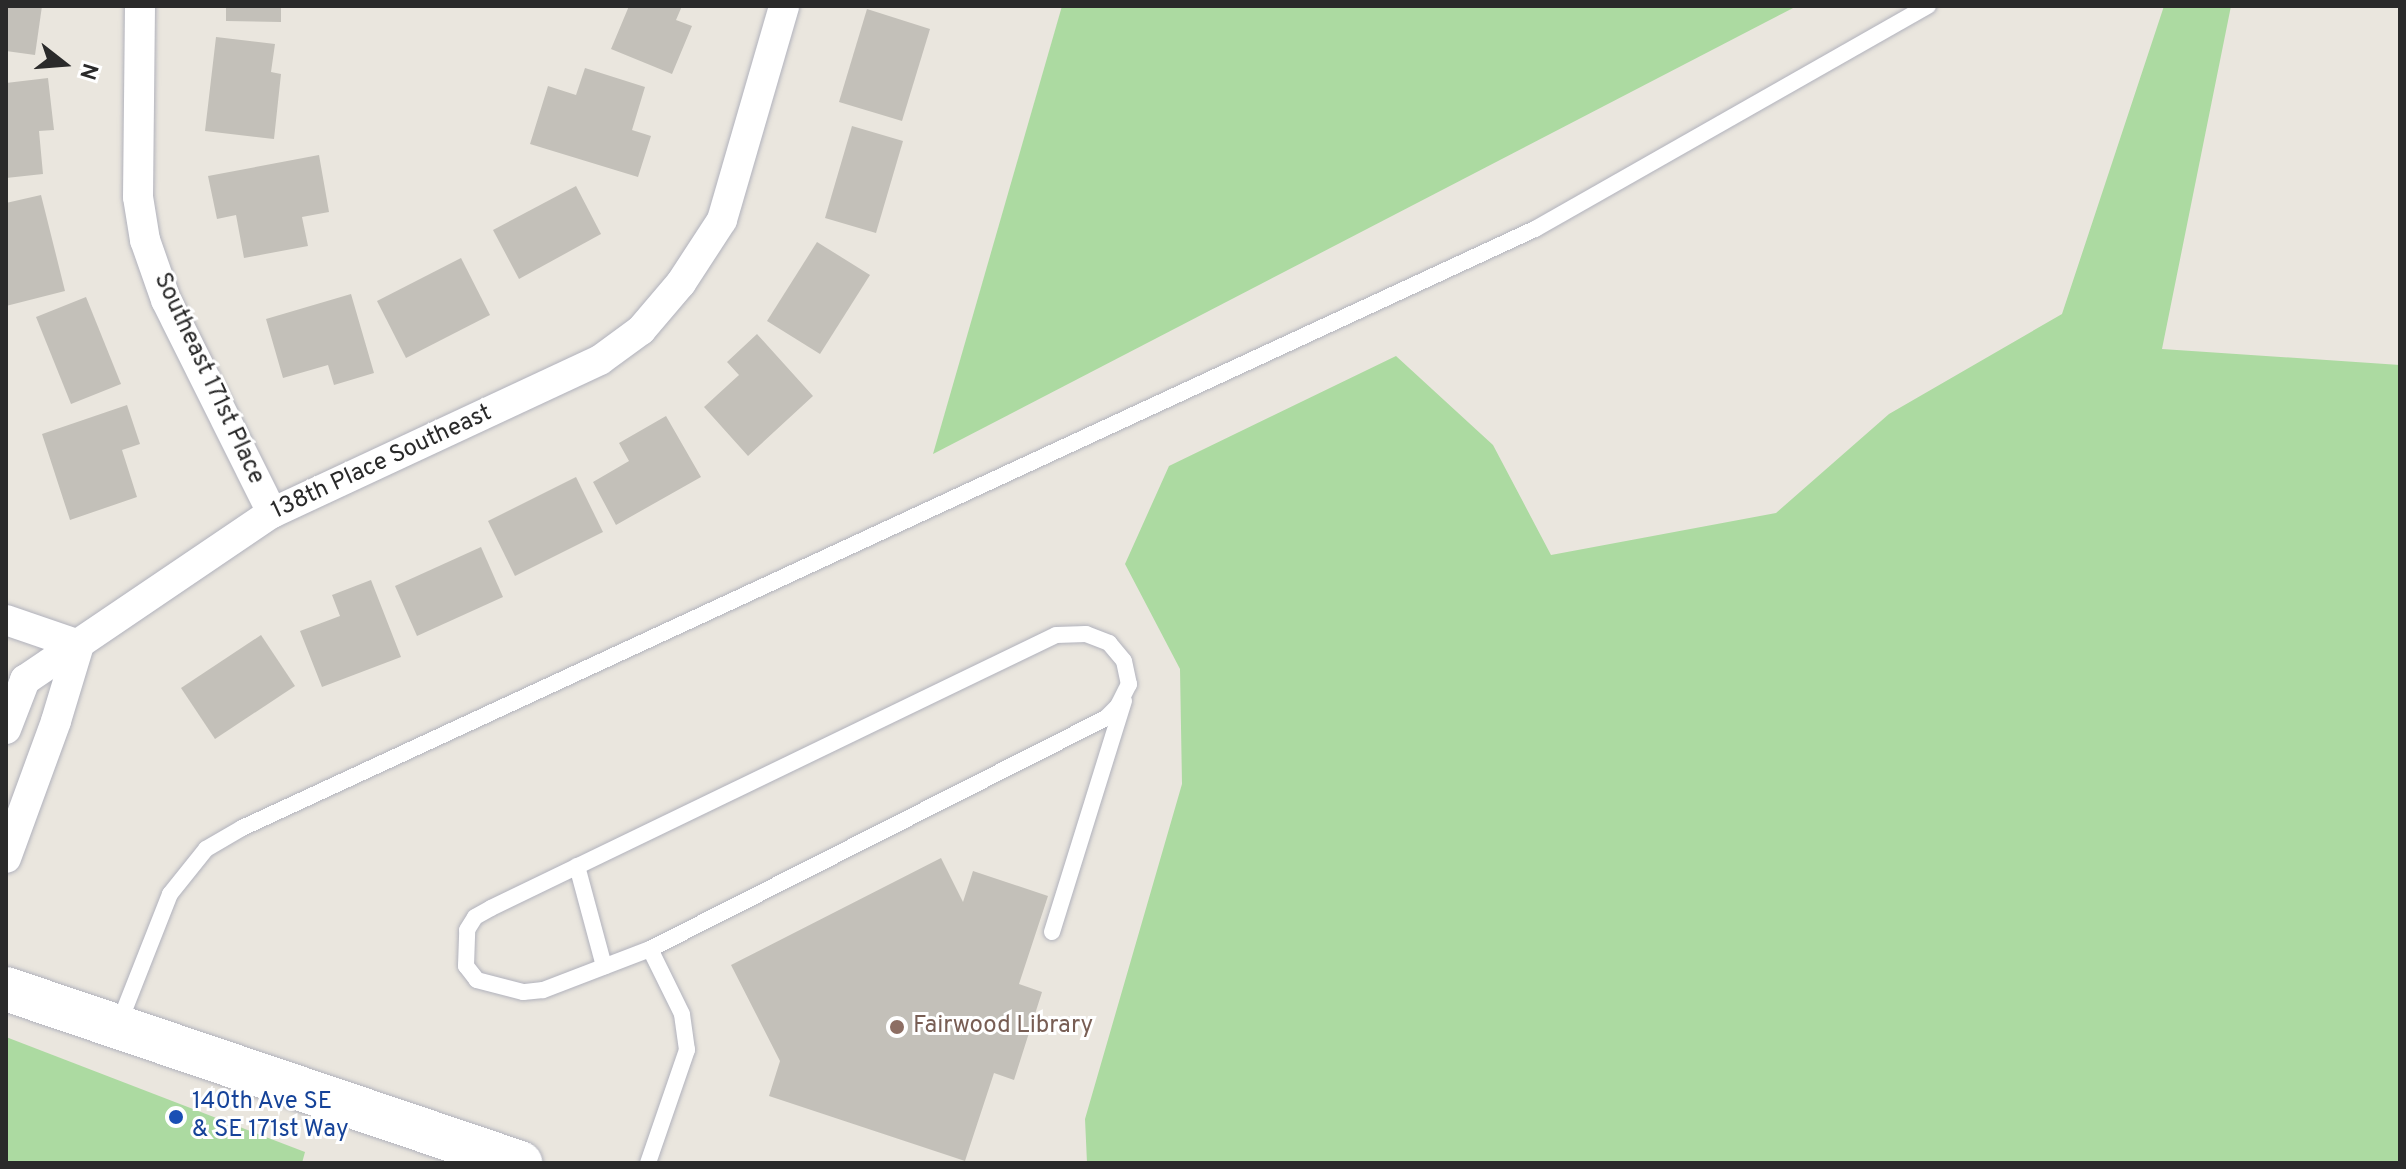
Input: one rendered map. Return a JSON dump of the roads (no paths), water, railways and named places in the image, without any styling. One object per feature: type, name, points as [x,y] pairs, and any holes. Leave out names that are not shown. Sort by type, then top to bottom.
[{"type":"main road","points":[[6,989],[520,1163]]},
{"type":"street","name":"Southeast 171st Place","points":[[140,6],[138,197],[145,240],[166,300],[272,513]]},
{"type":"street","name":"138th Place Southeast","points":[[79,645],[272,513],[600,360],[641,330],[681,283],[722,220],[784,6]]},
{"type":"street","points":[[6,620],[79,645]]},
{"type":"street","points":[[6,729],[25,680],[79,645]]},
{"type":"street","points":[[6,858],[56,721],[79,645]]},
{"type":"lane","points":[[118,1027],[170,894],[206,849],[242,828],[1535,229],[1928,6]]},
{"type":"lane","points":[[1052,932],[1129,684],[1124,661],[1109,643],[1086,634],[1056,635],[475,917],[464,945],[466,966],[477,980],[523,992],[543,990],[650,949],[1106,718],[1118,706],[1129,684]]},
{"type":"lane","points":[[577,866],[604,966]]},
{"type":"lane","points":[[648,1163],[687,1050],[682,1014],[650,949]]},
{"type":"place","name":"Fairwood Library","points":[[897,1027]]},
{"type":"place","name":"140th Ave SE & SE 171st Way","points":[[176,1117]]}]
